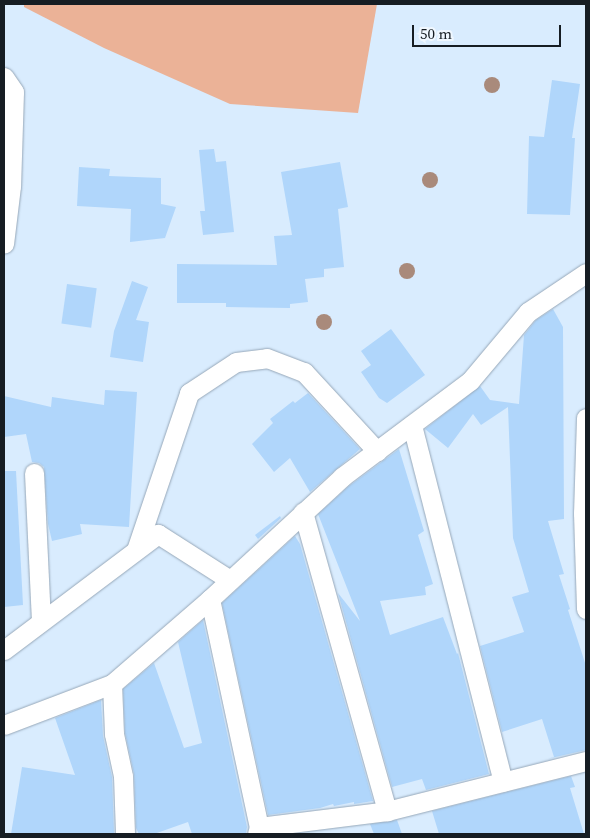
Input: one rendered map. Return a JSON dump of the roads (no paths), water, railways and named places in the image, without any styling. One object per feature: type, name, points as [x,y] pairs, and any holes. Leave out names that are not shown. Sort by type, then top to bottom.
[{"type":"street","points":[[4,77],[14,92],[11,186],[4,244]]},
{"type":"street","points":[[4,725],[112,684],[210,599],[342,477],[470,381],[528,312],[586,273]]},
{"type":"street","points":[[136,550],[189,393],[236,362],[267,358],[304,372],[377,451]]},
{"type":"street","points":[[586,418],[583,513],[586,609]]},
{"type":"street","points":[[412,425],[502,782]]},
{"type":"street","points":[[34,473],[42,622]]},
{"type":"street","points":[[304,512],[387,811]]},
{"type":"street","points":[[4,650],[158,534],[230,580]]},
{"type":"street","points":[[210,599],[258,830],[387,811],[586,761]]},
{"type":"street","points":[[112,684],[114,734],[123,776],[125,834]]}]
